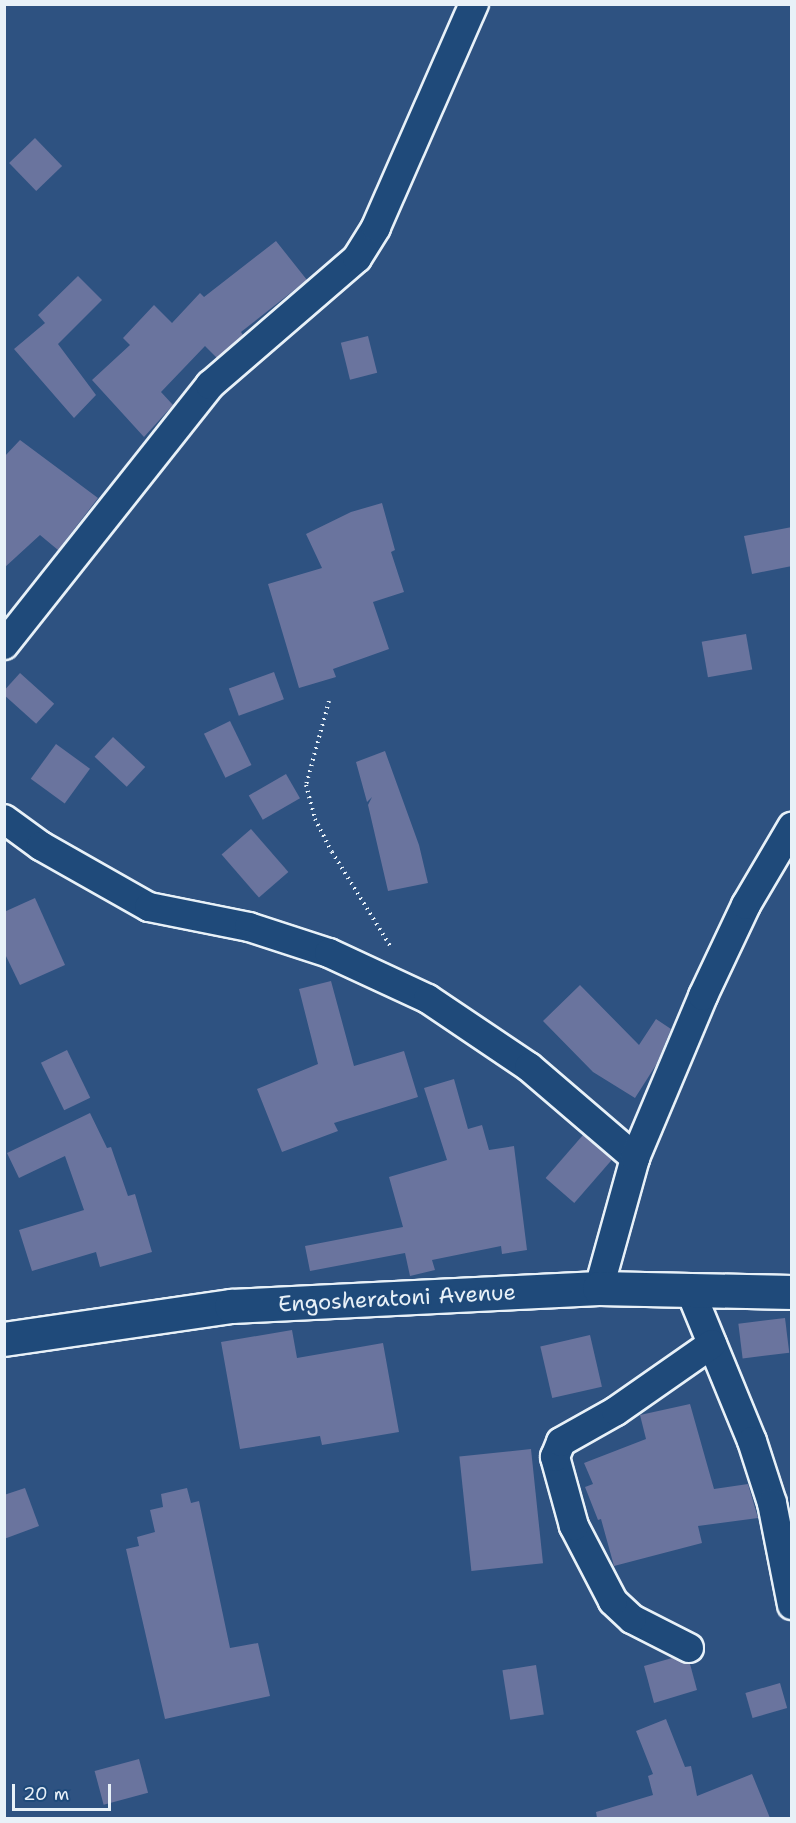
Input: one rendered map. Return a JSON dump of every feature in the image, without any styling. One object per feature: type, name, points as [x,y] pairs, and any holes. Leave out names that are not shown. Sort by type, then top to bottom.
[{"type":"street","points":[[4,645],[210,385],[357,258],[376,227],[474,4]]},
{"type":"street","points":[[4,819],[41,846],[149,907],[249,927],[309,947],[428,999],[529,1067],[635,1158]]},
{"type":"street","points":[[599,1288],[635,1158],[703,996],[746,905],[792,827]]},
{"type":"street","name":"Engosheratoni Avenue","points":[[4,1339],[231,1306],[599,1288],[792,1292]]},
{"type":"street","points":[[690,1290],[752,1441],[768,1493],[792,1605]]},
{"type":"street","points":[[689,1648],[632,1619],[613,1601],[574,1526],[555,1457],[561,1442],[616,1411],[712,1344]]},
{"type":"path","points":[[329,702],[306,785],[315,819],[332,852],[396,955]]},
{"type":"building","points":[[35,138],[62,166],[36,191],[9,163]]},
{"type":"building","points":[[276,241],[307,280],[241,332],[243,335],[217,358],[205,346],[161,392],[173,405],[144,437],[92,380],[130,345],[123,338],[154,305],[172,323],[200,293],[204,297]]},
{"type":"building","points":[[78,276],[102,300],[58,344],[96,395],[74,418],[14,349],[45,323],[38,315]]},
{"type":"building","points":[[368,336],[377,373],[350,380],[341,343]]},
{"type":"building","points":[[20,440],[98,498],[58,550],[40,535],[4,568],[4,457]]},
{"type":"building","points":[[382,503],[395,550],[391,552],[404,592],[373,602],[389,649],[333,669],[336,677],[299,688],[268,584],[322,568],[306,534],[351,512]]},
{"type":"building","points":[[792,527],[792,566],[752,574],[744,536]]},
{"type":"building","points":[[746,634],[752,669],[708,677],[702,642]]},
{"type":"building","points":[[274,672],[284,699],[239,716],[229,688]]},
{"type":"building","points":[[20,673],[54,704],[36,724],[4,695],[4,691]]},
{"type":"building","points":[[230,721],[251,765],[225,778],[204,734]]},
{"type":"building","points":[[113,737],[145,767],[127,787],[95,757]]},
{"type":"building","points":[[56,744],[90,769],[65,803],[31,779]]},
{"type":"building","points":[[385,751],[419,845],[428,883],[388,891],[368,805],[372,797],[367,802],[356,762]]},
{"type":"building","points":[[286,774],[300,798],[263,820],[249,795]]},
{"type":"building","points":[[251,829],[288,872],[259,898],[222,855]]},
{"type":"building","points":[[35,898],[65,965],[20,985],[4,952],[4,912]]},
{"type":"building","points":[[331,981],[354,1066],[404,1051],[418,1097],[334,1123],[338,1131],[282,1152],[257,1089],[318,1064],[299,989]]},
{"type":"building","points":[[580,985],[639,1045],[656,1019],[671,1029],[656,1065],[635,1098],[593,1072],[543,1021]]},
{"type":"building","points":[[67,1050],[90,1098],[64,1110],[41,1063]]},
{"type":"building","points":[[454,1079],[468,1129],[482,1125],[489,1150],[514,1146],[527,1250],[502,1254],[501,1246],[432,1260],[435,1270],[410,1276],[405,1253],[310,1271],[305,1246],[403,1227],[389,1177],[447,1160],[424,1088]]},
{"type":"building","points":[[90,1113],[107,1148],[111,1147],[128,1196],[135,1194],[152,1252],[100,1267],[96,1252],[32,1271],[19,1230],[84,1210],[65,1156],[19,1178],[7,1153]]},
{"type":"building","points":[[583,1135],[612,1160],[574,1203],[546,1178]]},
{"type":"building","points":[[785,1318],[789,1353],[743,1358],[738,1324]]},
{"type":"building","points":[[292,1330],[297,1358],[383,1343],[399,1432],[322,1445],[320,1436],[240,1449],[221,1342]]},
{"type":"building","points":[[590,1335],[602,1387],[552,1398],[540,1346]]},
{"type":"building","points":[[690,1404],[714,1489],[748,1484],[758,1518],[698,1526],[702,1543],[614,1566],[601,1519],[598,1520],[585,1487],[593,1484],[584,1463],[646,1439],[640,1415]]},
{"type":"building","points":[[531,1449],[543,1563],[471,1571],[459,1457]]},
{"type":"building","points":[[25,1488],[39,1526],[4,1539],[4,1495]]},
{"type":"building","points":[[187,1488],[191,1503],[199,1501],[230,1648],[258,1643],[270,1696],[165,1719],[126,1549],[139,1546],[137,1537],[155,1532],[150,1510],[163,1507],[161,1494]]},
{"type":"building","points":[[672,1658],[690,1664],[697,1690],[654,1703],[644,1666]]},
{"type":"building","points":[[536,1665],[544,1714],[510,1720],[502,1670]]},
{"type":"building","points":[[780,1683],[787,1708],[753,1718],[745,1693]]},
{"type":"building","points":[[666,1719],[685,1767],[691,1766],[697,1796],[752,1774],[770,1818],[597,1818],[596,1812],[653,1795],[648,1776],[653,1774],[636,1731]]},
{"type":"building","points":[[139,1759],[148,1793],[104,1805],[95,1771]]}]
